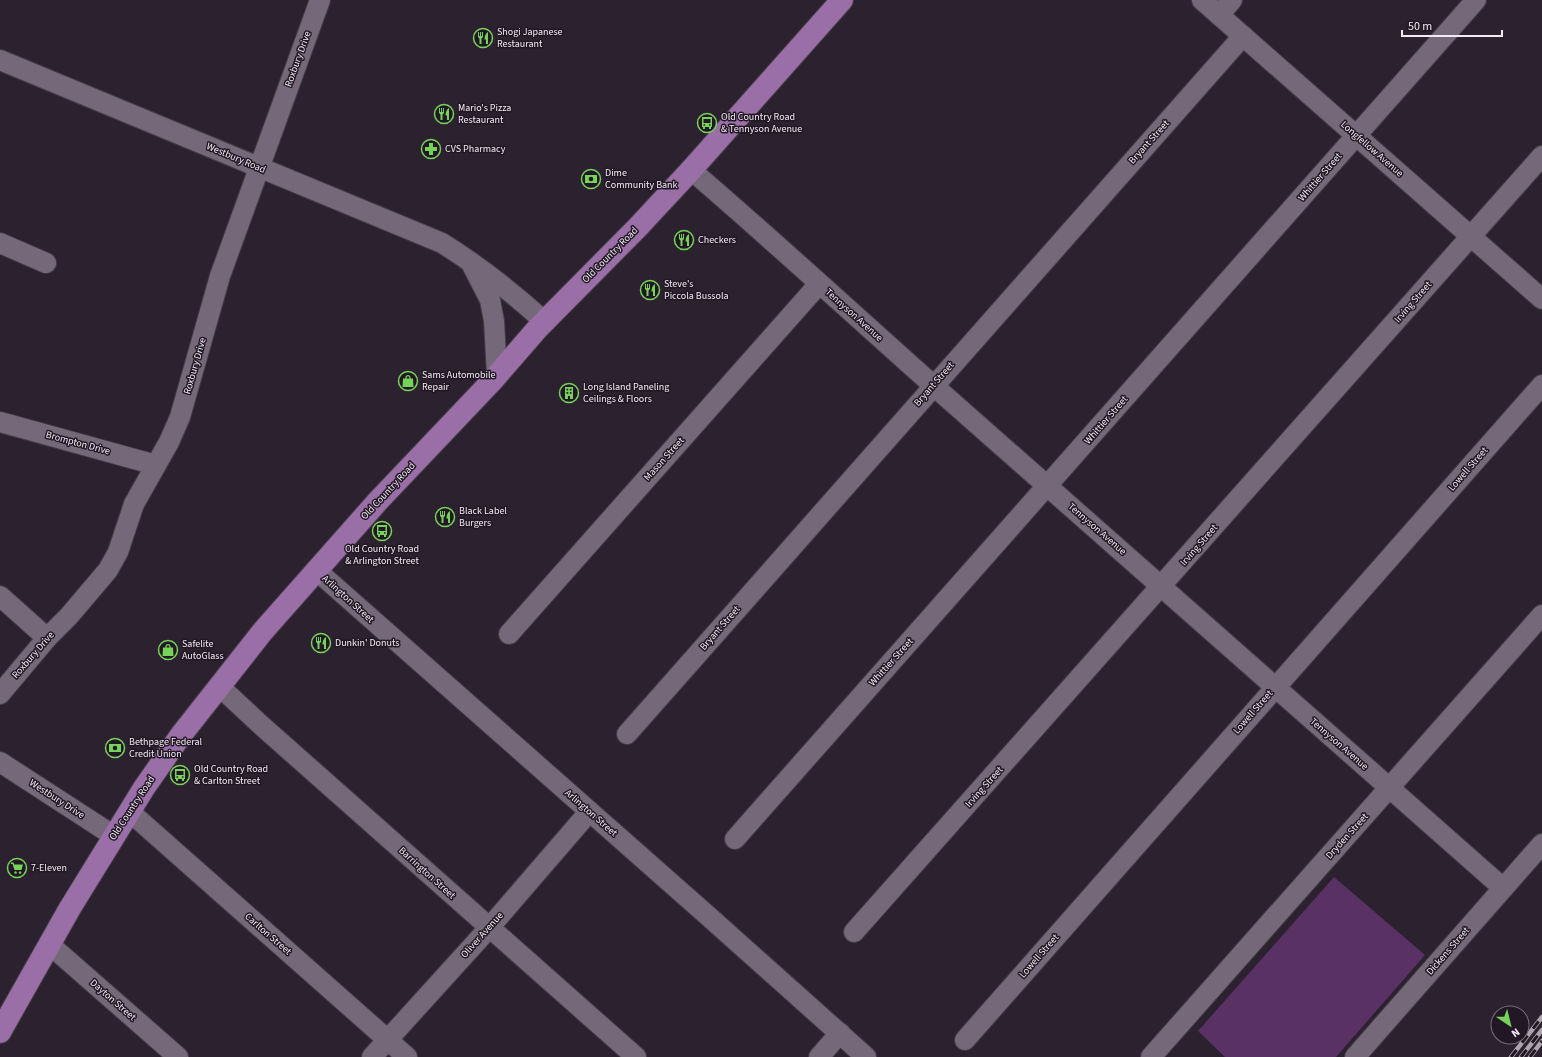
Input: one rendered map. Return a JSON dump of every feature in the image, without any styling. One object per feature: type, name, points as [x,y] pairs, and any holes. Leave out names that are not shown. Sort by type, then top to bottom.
[{"type":"main road","name":"Old Country Road","points":[[0,1032],[49,944],[144,788],[181,735],[263,631],[378,502],[545,322],[637,228],[691,170],[842,0]]},
{"type":"street","name":"Roxbury Drive","points":[[0,694],[47,638],[69,616],[108,570],[118,552],[134,504],[169,442],[180,417],[220,276],[320,0]]},
{"type":"street","name":"Longfellow Avenue","points":[[1202,0],[1542,299]]},
{"type":"street","points":[[1219,15],[1232,0]]},
{"type":"street","name":"Whittier Street","points":[[735,839],[1476,0]]},
{"type":"street","name":"Bryant Street","points":[[626,734],[1243,36]]},
{"type":"street","name":"Westbury Road","points":[[0,60],[442,243],[469,260],[530,308],[545,322]]},
{"type":"street","name":"Irving Street","points":[[854,932],[1542,156]]},
{"type":"street","name":"Tennyson Avenue","points":[[691,170],[778,245],[820,284],[1503,888]]},
{"type":"street","points":[[0,243],[46,263]]},
{"type":"street","points":[[469,260],[490,300],[494,321],[497,375]]},
{"type":"street","name":"Mason Street","points":[[509,634],[820,284]]},
{"type":"street","name":"Lowell Street","points":[[965,1040],[1542,385]]},
{"type":"street","name":"Brompton Drive","points":[[0,422],[156,465]]},
{"type":"street","name":"Arlington Street","points":[[316,570],[866,1057]]},
{"type":"street","points":[[0,596],[47,638]]},
{"type":"street","name":"Dryden Street","points":[[1152,1057],[1542,615]]},
{"type":"street","name":"Barrington Street","points":[[219,686],[489,928],[636,1057]]},
{"type":"street","name":"Westbury Drive","points":[[0,762],[114,836]]},
{"type":"street","name":"Carlton Street","points":[[130,812],[407,1057]]},
{"type":"street","name":"Oliver Avenue","points":[[372,1057],[489,928],[589,812]]},
{"type":"street","name":"Dickens Street","points":[[1355,1057],[1542,844]]},
{"type":"street","name":"Dayton Street","points":[[49,944],[178,1057]]},
{"type":"street","points":[[819,1057],[840,1033]]},
{"type":"shaded area","points":[[1334,877],[1425,955],[1336,1057],[1225,1057],[1198,1031]]},
{"type":"railway","points":[[1511,1057],[1542,1017]]},
{"type":"railway","points":[[1521,1057],[1542,1030]]},
{"type":"railway","points":[[1530,1057],[1542,1041]]},
{"type":"place","name":"Shogi Japanese Restaurant","points":[[483,38]]},
{"type":"place","name":"Mario's Pizza Restaurant","points":[[444,114]]},
{"type":"place","name":"Old Country Road & Tennyson Avenue","points":[[707,123]]},
{"type":"place","name":"CVS Pharmacy","points":[[431,149]]},
{"type":"place","name":"Dime Community Bank","points":[[591,179]]},
{"type":"place","name":"Checkers","points":[[684,240]]},
{"type":"place","name":"Steve's Piccola Bussola","points":[[650,290]]},
{"type":"place","name":"Sams Automobile Repair","points":[[408,381]]},
{"type":"place","name":"Long Island Paneling Ceilings & Floors","points":[[569,393]]},
{"type":"place","name":"Black Label Burgers","points":[[445,517]]},
{"type":"place","name":"Old Country Road & Arlington Street","points":[[382,531]]},
{"type":"place","name":"Dunkin' Donuts","points":[[321,643]]},
{"type":"place","name":"Safelite AutoGlass","points":[[168,650]]},
{"type":"place","name":"Bethpage Federal Credit Union","points":[[115,748]]},
{"type":"place","name":"Old Country Road & Carlton Street","points":[[180,775]]},
{"type":"place","name":"7-Eleven","points":[[17,868]]}]
